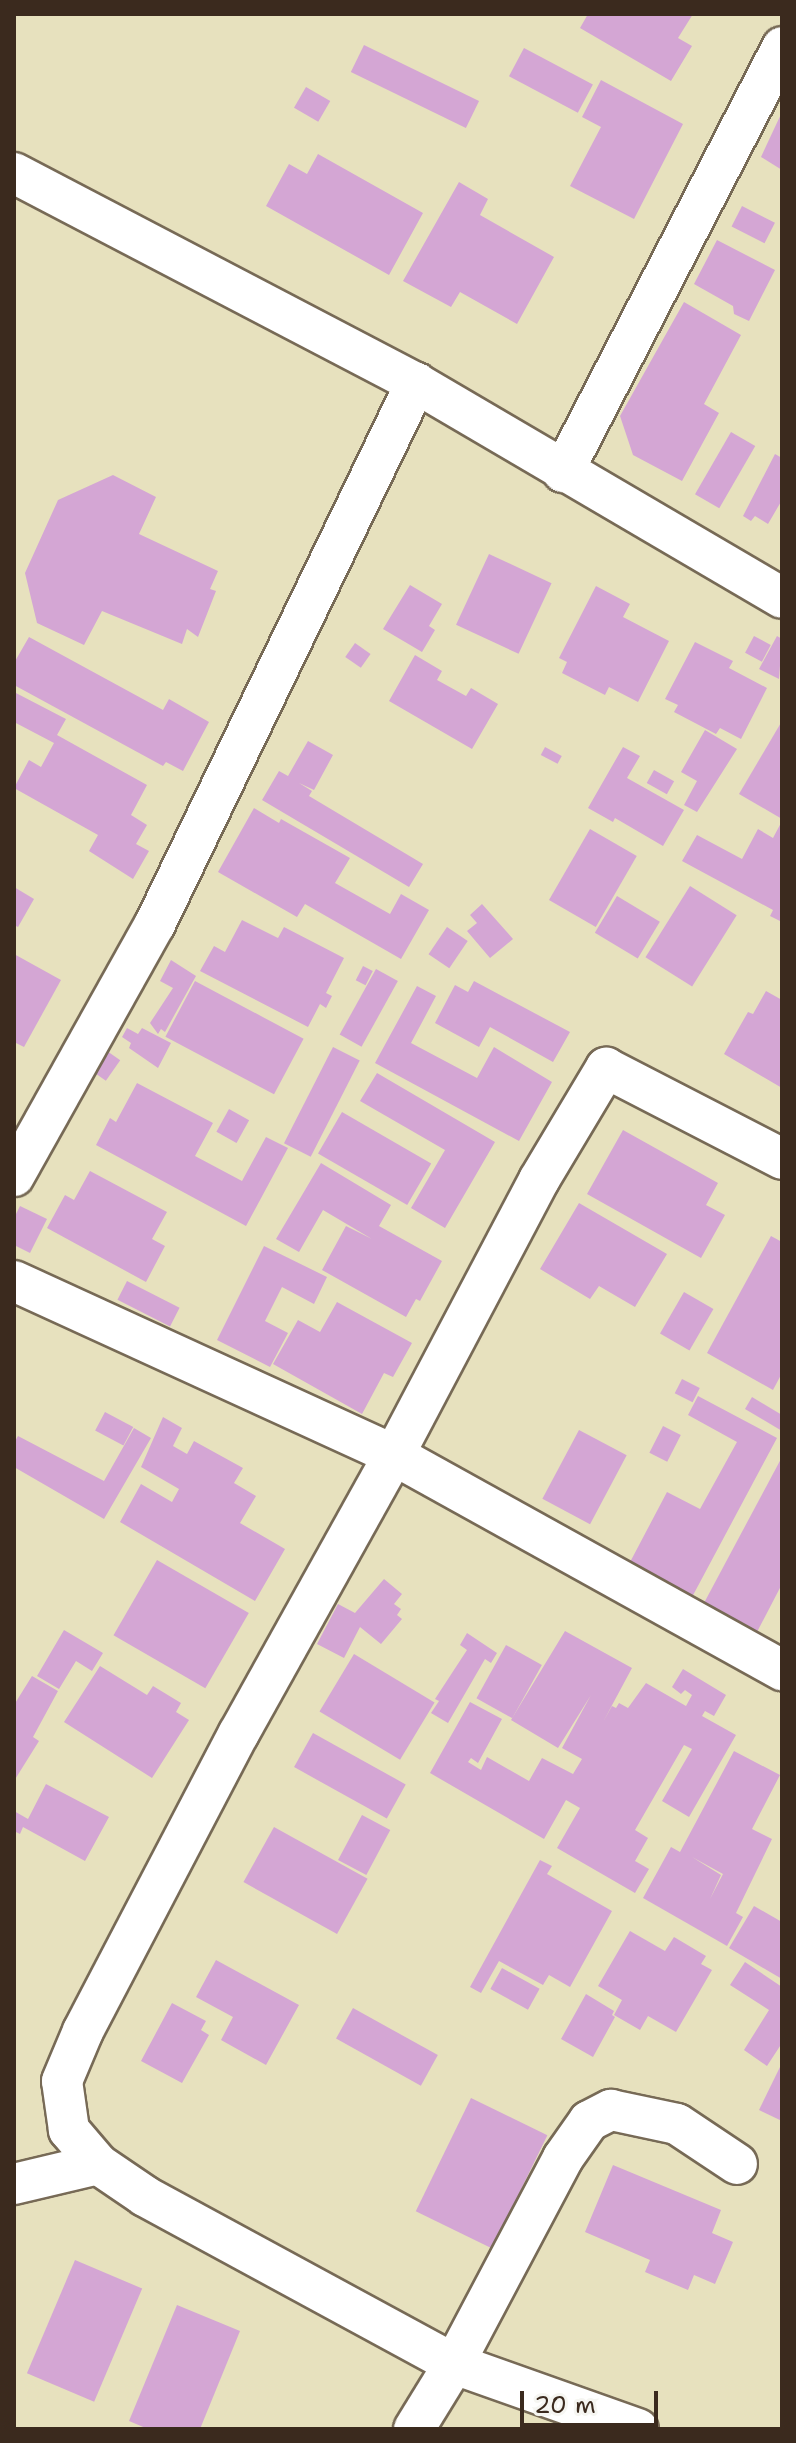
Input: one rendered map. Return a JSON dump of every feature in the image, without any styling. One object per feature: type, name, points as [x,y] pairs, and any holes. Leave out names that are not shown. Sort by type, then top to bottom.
[{"type":"street","points":[[563,472],[782,47]]},
{"type":"street","points":[[14,173],[416,383],[782,598]]},
{"type":"street","points":[[14,1176],[155,924],[416,383]]},
{"type":"street","points":[[638,2429],[454,2364],[145,2196],[98,2164],[69,2130],[62,2081],[83,2031],[239,1733],[394,1455],[539,1180],[606,1068],[782,1159]]},
{"type":"street","points":[[14,1281],[394,1455],[782,1670]]},
{"type":"street","points":[[414,2429],[454,2364],[563,2158],[589,2121],[611,2110],[677,2124],[737,2164]]},
{"type":"street","points":[[14,2184],[98,2164]]},
{"type":"building","points":[[588,14],[693,14],[678,38],[692,46],[671,81],[580,28]]},
{"type":"building","points":[[364,45],[479,101],[466,128],[351,72]]},
{"type":"building","points":[[524,48],[593,85],[578,113],[509,76]]},
{"type":"building","points":[[601,80],[683,124],[634,219],[570,186],[601,127],[582,117]]},
{"type":"building","points":[[306,87],[330,101],[318,122],[294,108]]},
{"type":"building","points":[[782,112],[782,170],[761,157]]},
{"type":"building","points":[[318,154],[423,213],[389,275],[266,206],[289,164],[307,174]]},
{"type":"building","points":[[459,182],[488,199],[480,215],[554,257],[517,324],[460,292],[451,307],[403,281]]},
{"type":"building","points":[[742,206],[775,223],[765,243],[732,226]]},
{"type":"building","points":[[717,240],[775,270],[749,321],[734,314],[733,306],[694,284]]},
{"type":"building","points":[[684,302],[741,335],[704,404],[719,413],[682,481],[633,455],[620,416]]},
{"type":"building","points":[[731,432],[755,446],[719,508],[695,494]]},
{"type":"building","points":[[775,454],[782,458],[782,500],[768,524],[755,516],[751,521],[743,516]]},
{"type":"building","points":[[113,475],[156,497],[139,534],[218,571],[210,589],[216,591],[198,637],[187,629],[182,644],[102,611],[84,645],[37,623],[25,573],[58,500]]},
{"type":"building","points":[[489,554],[552,583],[519,654],[456,625]]},
{"type":"building","points":[[410,585],[442,604],[429,626],[435,630],[422,652],[383,629]]},
{"type":"building","points":[[596,586],[630,604],[623,617],[669,641],[638,702],[609,687],[605,695],[562,673],[567,662],[559,658]]},
{"type":"building","points":[[754,636],[771,645],[762,662],[745,653]]},
{"type":"building","points":[[777,636],[782,639],[779,679],[759,669]]},
{"type":"building","points":[[29,637],[163,710],[169,699],[209,722],[183,771],[166,762],[163,766],[14,685],[14,663]]},
{"type":"building","points":[[695,642],[733,661],[729,668],[767,688],[741,739],[720,728],[716,734],[674,712],[678,705],[665,699]]},
{"type":"building","points":[[355,643],[371,654],[361,668],[345,657]]},
{"type":"building","points":[[415,655],[442,671],[437,680],[466,696],[471,688],[498,704],[472,749],[389,701]]},
{"type":"building","points":[[14,692],[66,719],[57,735],[147,785],[131,815],[147,825],[136,844],[149,851],[133,879],[89,851],[98,835],[14,788],[29,760],[41,767],[54,743],[14,722]]},
{"type":"building","points":[[782,721],[782,819],[739,794]]},
{"type":"building","points":[[705,730],[737,749],[697,812],[684,805],[697,781],[681,772]]},
{"type":"building","points":[[308,741],[333,755],[314,790],[299,783],[312,791],[309,796],[423,864],[409,887],[262,800],[279,771],[288,776]]},
{"type":"building","points":[[545,747],[562,756],[558,764],[541,755]]},
{"type":"building","points":[[623,747],[640,756],[627,778],[684,810],[663,846],[615,818],[613,822],[588,808]]},
{"type":"building","points":[[654,770],[674,781],[667,794],[647,783]]},
{"type":"building","points":[[254,808],[279,823],[281,819],[350,858],[335,883],[390,914],[401,894],[429,910],[401,959],[305,904],[297,917],[218,872]]},
{"type":"building","points":[[782,821],[782,922],[770,916],[773,910],[682,861],[697,835],[742,859],[758,829],[773,838]]},
{"type":"building","points":[[590,829],[637,856],[596,927],[549,900]]},
{"type":"building","points":[[690,886],[737,915],[692,986],[645,957]]},
{"type":"building","points":[[14,887],[34,899],[18,927],[14,925]]},
{"type":"building","points":[[617,896],[660,922],[638,959],[595,933]]},
{"type":"building","points":[[482,904],[513,939],[490,958],[467,931],[477,923],[470,915]]},
{"type":"building","points":[[242,920],[278,938],[284,927],[344,958],[326,993],[332,996],[326,1008],[320,1004],[308,1027],[200,971],[214,946],[225,952]]},
{"type":"building","points":[[447,927],[468,941],[449,968],[429,954]]},
{"type":"building","points":[[14,954],[61,980],[24,1047],[14,1042]]},
{"type":"building","points":[[171,960],[196,976],[165,1032],[161,1029],[158,1034],[150,1023],[173,988],[160,981]]},
{"type":"building","points":[[363,966],[373,971],[366,985],[356,980]]},
{"type":"building","points":[[376,969],[398,981],[362,1047],[340,1035]]},
{"type":"building","points":[[195,981],[304,1039],[274,1094],[165,1037]]},
{"type":"building","points":[[474,981],[570,1032],[553,1062],[490,1027],[479,1047],[435,1023],[455,985],[468,992]]},
{"type":"building","points":[[417,986],[436,996],[411,1043],[477,1078],[494,1047],[552,1082],[519,1141],[375,1063]]},
{"type":"building","points":[[766,991],[782,1000],[782,1088],[724,1054],[748,1012],[753,1014]]},
{"type":"building","points":[[127,1028],[138,1034],[142,1028],[171,1043],[158,1068],[129,1048],[131,1043],[122,1037]]},
{"type":"building","points":[[94,1042],[120,1060],[106,1081],[80,1062]]},
{"type":"building","points":[[333,1047],[360,1061],[311,1157],[284,1143]]},
{"type":"building","points":[[377,1073],[495,1142],[445,1228],[411,1208],[445,1150],[360,1101]]},
{"type":"building","points":[[137,1083],[213,1123],[195,1156],[242,1181],[266,1137],[288,1148],[246,1226],[96,1145],[110,1118],[116,1122]]},
{"type":"building","points":[[229,1109],[249,1120],[237,1143],[216,1132]]},
{"type":"building","points":[[342,1112],[431,1164],[407,1205],[318,1154]]},
{"type":"building","points":[[623,1130],[718,1183],[706,1205],[725,1215],[701,1258],[587,1194]]},
{"type":"building","points":[[321,1163],[391,1205],[379,1226],[442,1261],[420,1301],[416,1299],[406,1317],[322,1270],[346,1226],[372,1239],[323,1210],[299,1252],[276,1239]]},
{"type":"building","points":[[90,1171],[167,1212],[152,1239],[165,1246],[146,1282],[47,1228],[65,1195],[74,1200]]},
{"type":"building","points":[[579,1203],[667,1254],[635,1307],[599,1286],[590,1299],[540,1269]]},
{"type":"building","points":[[20,1206],[47,1219],[30,1253],[14,1245],[14,1218]]},
{"type":"building","points":[[771,1236],[782,1242],[782,1373],[773,1390],[707,1353]]},
{"type":"building","points":[[264,1246],[327,1277],[314,1304],[282,1287],[265,1321],[288,1333],[270,1367],[217,1340]]},
{"type":"building","points":[[127,1281],[180,1308],[170,1326],[117,1300]]},
{"type":"building","points":[[684,1292],[713,1309],[689,1351],[660,1334]]},
{"type":"building","points":[[337,1302],[412,1343],[393,1377],[384,1373],[362,1414],[273,1364],[298,1320],[320,1332]]},
{"type":"building","points":[[682,1379],[700,1388],[693,1402],[675,1393]]},
{"type":"building","points":[[698,1396],[777,1438],[691,1599],[628,1566],[667,1492],[700,1509],[737,1442],[688,1415]]},
{"type":"building","points":[[752,1397],[782,1415],[782,1431],[745,1409]]},
{"type":"building","points":[[105,1412],[133,1427],[123,1446],[95,1431]]},
{"type":"building","points":[[163,1417],[182,1428],[173,1446],[187,1454],[194,1441],[243,1468],[234,1483],[256,1496],[240,1523],[285,1549],[255,1601],[120,1522],[141,1484],[172,1502],[179,1489],[141,1467]]},
{"type":"building","points":[[663,1426],[681,1435],[667,1462],[649,1453]]},
{"type":"building","points":[[134,1428],[151,1438],[104,1519],[14,1467],[14,1443],[18,1436],[104,1481]]},
{"type":"building","points":[[579,1430],[627,1455],[590,1524],[542,1499]]},
{"type":"building","points":[[782,1457],[782,1584],[757,1632],[704,1603]]},
{"type":"building","points":[[157,1560],[249,1613],[205,1688],[114,1635]]},
{"type":"building","points":[[384,1579],[402,1594],[394,1604],[401,1609],[397,1615],[402,1619],[381,1644],[360,1627],[344,1658],[317,1644],[338,1604],[355,1613]]},
{"type":"building","points":[[64,1630],[103,1653],[92,1671],[76,1661],[59,1689],[37,1676]]},
{"type":"building","points":[[565,1631],[632,1668],[603,1722],[612,1706],[616,1708],[619,1703],[628,1708],[646,1683],[686,1706],[692,1695],[685,1690],[681,1694],[672,1687],[683,1669],[726,1695],[714,1716],[705,1711],[702,1716],[736,1735],[689,1817],[662,1801],[692,1749],[684,1745],[635,1830],[648,1838],[635,1861],[649,1869],[635,1893],[557,1848],[580,1808],[566,1800],[544,1839],[430,1773],[470,1702],[502,1719],[478,1763],[471,1758],[468,1762],[481,1770],[487,1757],[529,1781],[542,1758],[573,1774],[582,1759],[562,1748],[591,1695],[558,1748],[511,1720]]},
{"type":"building","points":[[467,1633],[497,1653],[491,1663],[485,1659],[448,1723],[431,1713],[439,1701],[435,1699],[467,1650],[460,1645]]},
{"type":"building","points":[[506,1645],[542,1665],[512,1718],[476,1698]]},
{"type":"building","points":[[354,1654],[435,1702],[400,1760],[319,1711]]},
{"type":"building","points":[[100,1666],[147,1695],[153,1686],[181,1703],[176,1712],[189,1720],[152,1778],[64,1722]]},
{"type":"building","points":[[32,1676],[58,1691],[33,1737],[39,1741],[14,1781],[14,1705]]},
{"type":"building","points":[[313,1733],[406,1784],[387,1818],[294,1767]]},
{"type":"building","points":[[734,1751],[780,1775],[752,1829],[772,1839],[736,1913],[743,1917],[727,1946],[643,1898],[671,1847],[680,1852]],"holes":[[[692,1857],[723,1874],[710,1899],[721,1875]]]},
{"type":"building","points":[[46,1784],[109,1817],[85,1861],[23,1827],[20,1834],[14,1831],[14,1811],[28,1819]]},
{"type":"building","points":[[362,1815],[390,1830],[366,1875],[338,1860]]},
{"type":"building","points":[[274,1827],[368,1879],[337,1934],[243,1882]]},
{"type":"building","points":[[540,1860],[552,1866],[547,1874],[612,1911],[570,1987],[549,1975],[543,1985],[499,1961],[481,1993],[470,1987]]},
{"type":"building","points":[[754,1906],[782,1922],[782,1979],[729,1948]]},
{"type":"building","points":[[630,1931],[665,1951],[674,1937],[706,1956],[701,1964],[712,1970],[676,2032],[648,2016],[640,2030],[614,2015],[622,2000],[598,1986]]},
{"type":"building","points":[[216,1960],[299,2005],[266,2065],[221,2040],[233,2017],[196,1997]]},
{"type":"building","points":[[745,1962],[782,1987],[782,2043],[767,2066],[744,2050],[769,2010],[730,1985]]},
{"type":"building","points":[[502,1968],[540,1989],[528,2010],[490,1989]]},
{"type":"building","points":[[586,1994],[614,2011],[612,2015],[615,2017],[593,2057],[561,2039]]},
{"type":"building","points":[[172,2003],[206,2021],[201,2030],[209,2035],[182,2083],[141,2061]]},
{"type":"building","points":[[353,2008],[438,2055],[421,2086],[336,2039]]},
{"type":"building","points":[[782,2068],[782,2121],[759,2110]]},
{"type":"building","points":[[471,2098],[547,2135],[492,2249],[416,2211]]},
{"type":"building","points":[[613,2165],[721,2210],[712,2233],[733,2242],[715,2284],[694,2275],[688,2290],[645,2272],[650,2260],[585,2232]]},
{"type":"building","points":[[75,2260],[142,2289],[94,2402],[27,2373]]},
{"type":"building","points":[[177,2305],[240,2331],[200,2429],[148,2429],[129,2421]]}]
